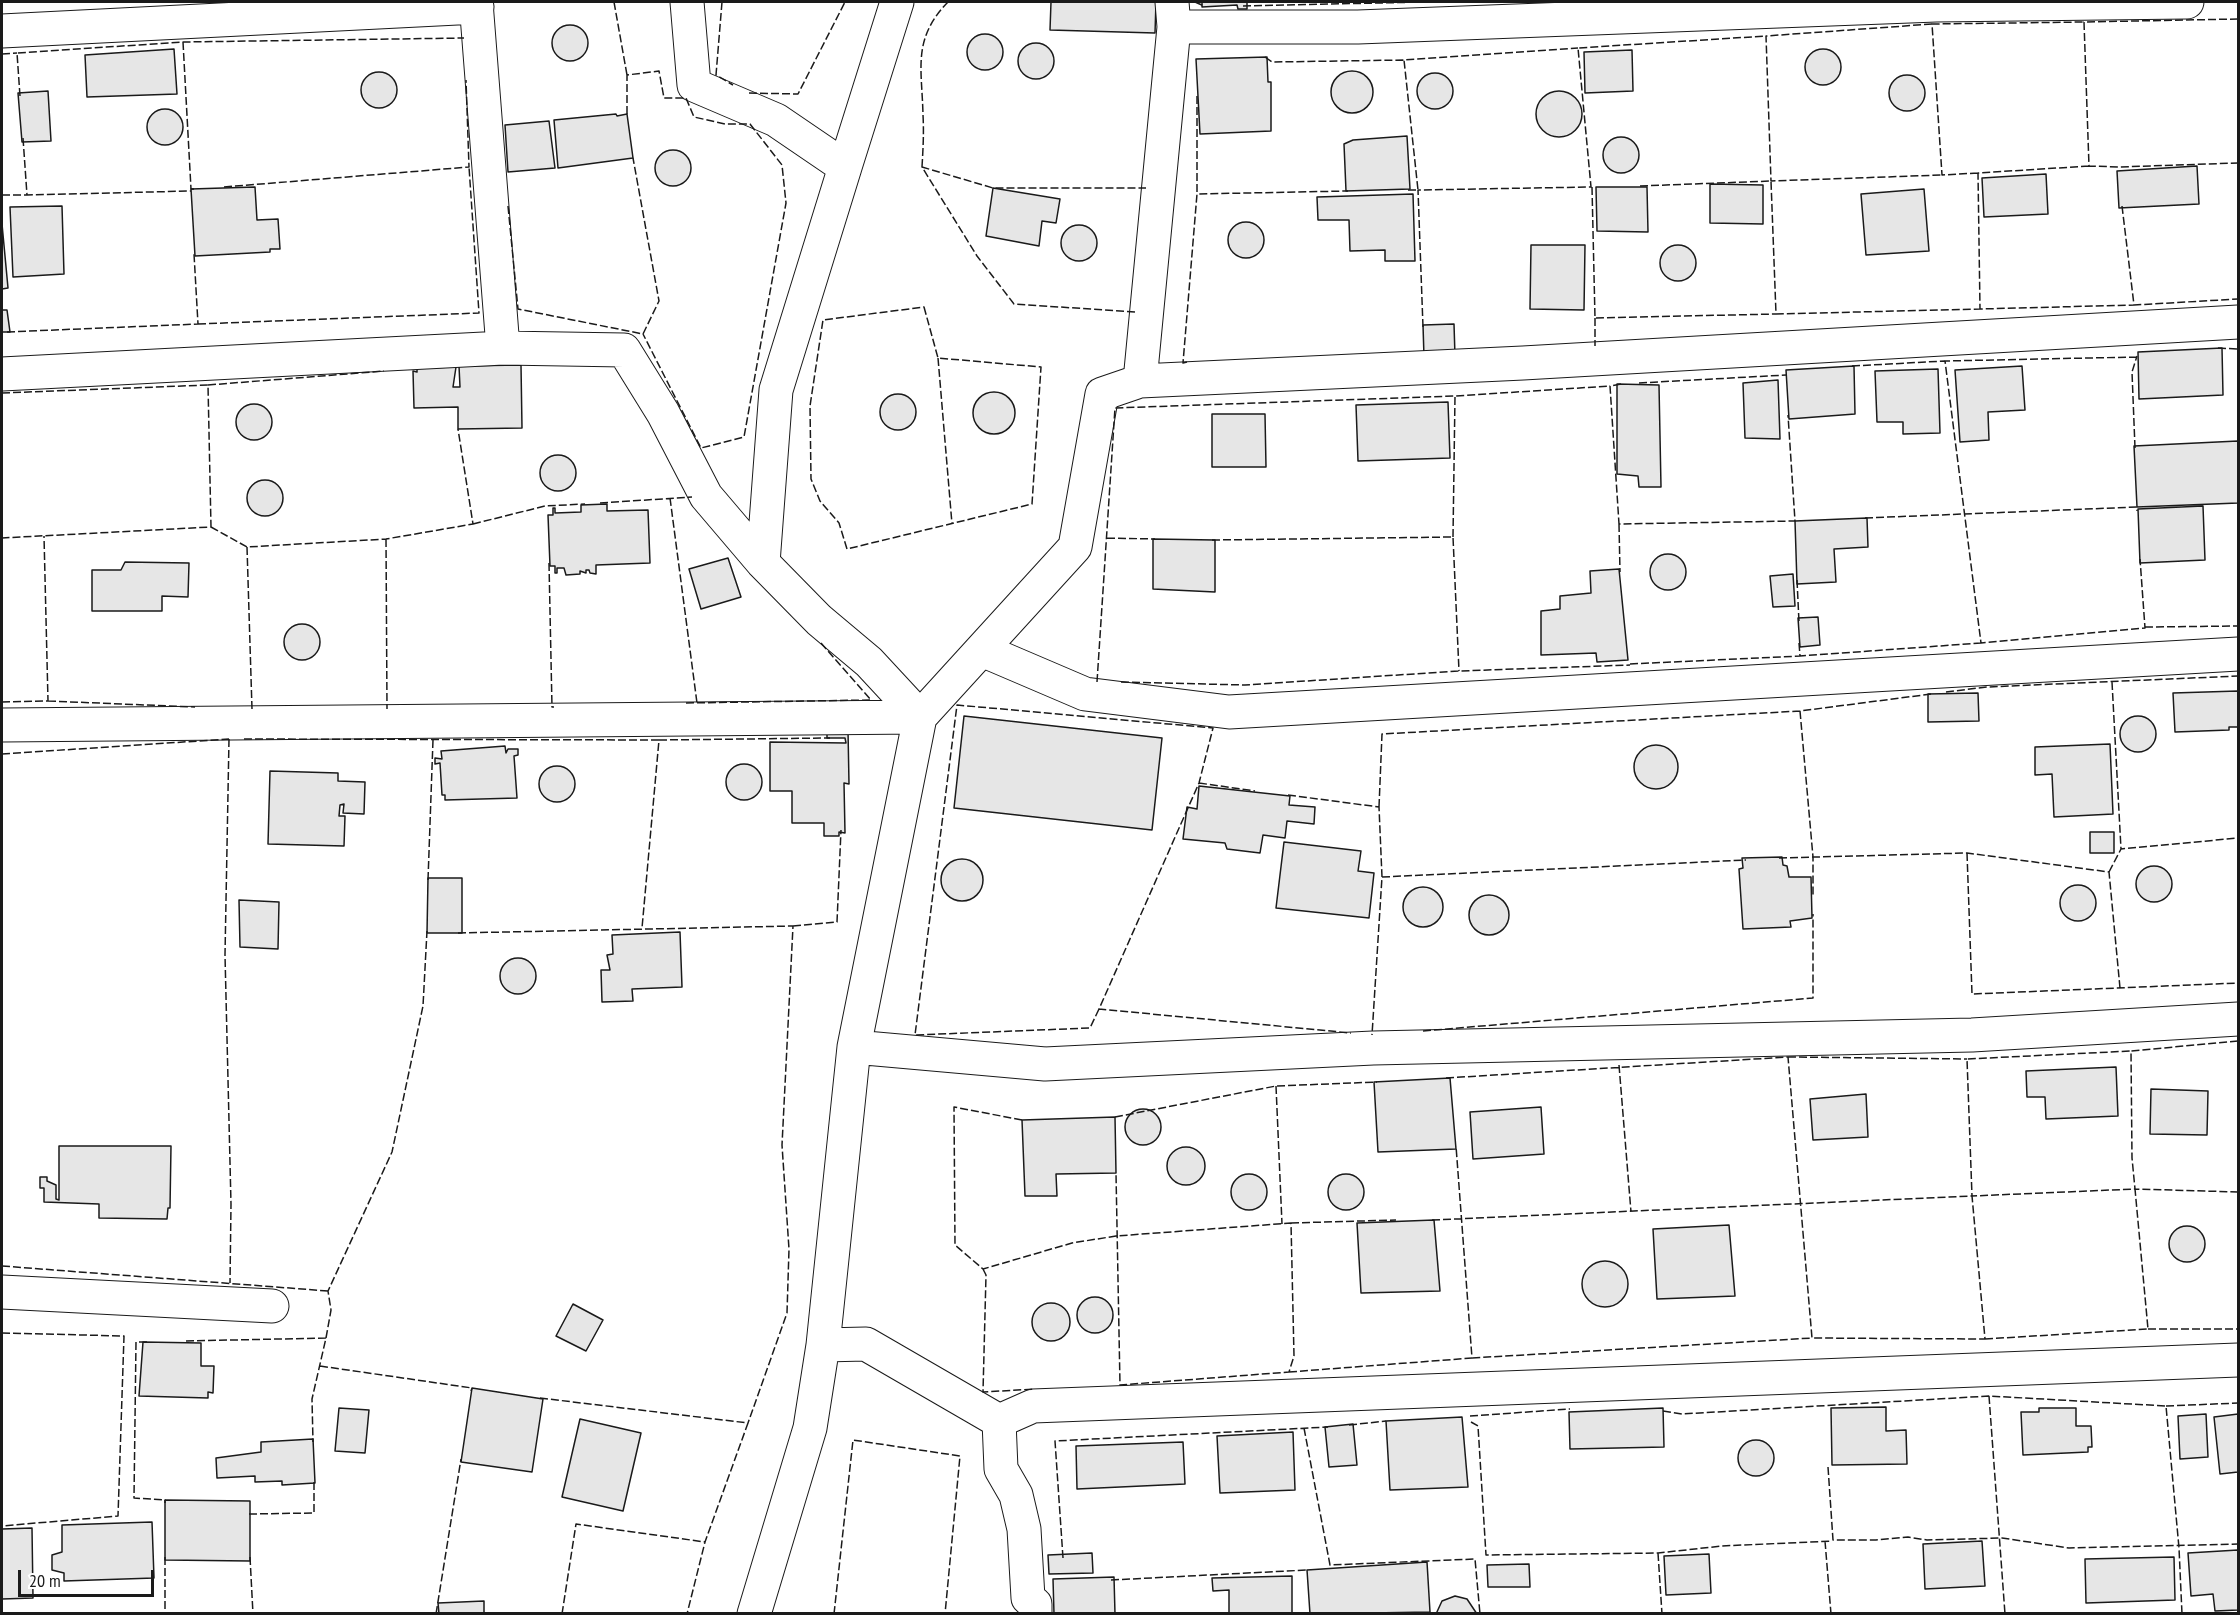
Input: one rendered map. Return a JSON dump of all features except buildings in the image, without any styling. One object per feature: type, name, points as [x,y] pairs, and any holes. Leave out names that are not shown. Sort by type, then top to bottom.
[{"type":"street","points":[[687,2],[694,85],[776,120],[845,167]]},
{"type":"street","points":[[763,563],[776,390],[897,2]]},
{"type":"street","points":[[1140,381],[1173,14],[1358,27],[1936,5],[2187,2]]},
{"type":"street","points":[[2,31],[476,4],[503,348]]},
{"type":"street","points":[[754,1614],[810,1428],[823,1346],[854,1047],[920,717],[1075,547],[1102,394],[1140,381],[1535,363],[2238,322]]},
{"type":"street","points":[[2,374],[503,348],[624,350],[663,413],[706,496],[763,563],[819,620],[869,662],[920,717]]},
{"type":"street","points":[[982,650],[1085,694],[1229,712],[2238,654]]},
{"type":"street","points":[[2,725],[920,717]]},
{"type":"street","points":[[854,1047],[1045,1064],[1373,1048],[1972,1035],[2238,1019]]},
{"type":"street","points":[[2,1292],[272,1306]]},
{"type":"street","points":[[823,1346],[866,1344],[999,1421]]},
{"type":"street","points":[[999,1421],[1033,1406],[2238,1360]]},
{"type":"street","points":[[999,1421],[1001,1469],[1016,1495],[1024,1529],[1028,1598],[1035,1604],[1035,1614]]},
{"type":"fence","points":[[614,2],[627,75]]},
{"type":"fence","points":[[722,2],[716,75],[733,85]]},
{"type":"fence","points":[[749,93],[798,94],[845,2]]},
{"type":"fence","points":[[922,167],[921,68],[924,42],[929,29],[948,2]]},
{"type":"fence","points":[[1195,2],[1204,6]]},
{"type":"fence","points":[[1243,6],[1423,2]]},
{"type":"fence","points":[[2238,19],[2084,22],[2089,166],[2238,163]]},
{"type":"fence","points":[[1978,173],[1942,175],[1932,24],[2084,22]]},
{"type":"fence","points":[[1932,24],[1766,36],[1771,181],[1942,175]]},
{"type":"fence","points":[[1423,327],[1418,190],[1591,187],[1578,48],[1766,36]]},
{"type":"fence","points":[[20,96],[17,53],[183,42],[464,38]]},
{"type":"fence","points":[[183,42],[191,189],[194,189]]},
{"type":"fence","points":[[1408,190],[1418,190],[1404,60],[1578,48]]},
{"type":"fence","points":[[2,54],[17,53]]},
{"type":"fence","points":[[1265,57],[1272,62],[1404,60]]},
{"type":"fence","points":[[627,114],[627,75],[659,71],[664,98],[686,98],[694,117],[725,124],[750,124],[782,165],[786,203],[744,437],[701,448],[643,334]]},
{"type":"fence","points":[[224,187],[469,167],[466,80]]},
{"type":"fence","points":[[1197,96],[1197,194]]},
{"type":"fence","points":[[23,138],[27,195],[191,191]]},
{"type":"fence","points":[[508,206],[518,309],[643,334],[659,301],[633,158]]},
{"type":"fence","points":[[2089,166],[1978,173],[1980,309],[2134,305]]},
{"type":"fence","points":[[198,324],[479,313],[469,167]]},
{"type":"fence","points":[[1135,312],[1014,304],[977,256],[922,167],[993,188],[1146,188]]},
{"type":"fence","points":[[1640,186],[1771,181],[1776,314],[1980,309]]},
{"type":"fence","points":[[1592,187],[1595,318],[1776,314]]},
{"type":"fence","points":[[1187,362],[1183,363],[1197,194],[1348,191]]},
{"type":"fence","points":[[2,195],[27,195]]},
{"type":"fence","points":[[2122,206],[2134,305],[2238,299]]},
{"type":"fence","points":[[7,332],[198,324],[194,254]]},
{"type":"fence","points":[[924,307],[938,358],[1041,367],[1032,504],[847,549],[839,523],[820,501],[811,479],[810,406],[823,320],[924,307]]},
{"type":"fence","points":[[1595,318],[1595,346]]},
{"type":"fence","points":[[2218,348],[2238,349]]},
{"type":"fence","points":[[2135,448],[2132,372],[2137,356]]},
{"type":"fence","points":[[2137,357],[1945,361],[1981,643],[2145,628],[2140,559]]},
{"type":"fence","points":[[938,358],[952,524]]},
{"type":"fence","points":[[1852,366],[1945,361]]},
{"type":"fence","points":[[208,385],[384,371]]},
{"type":"fence","points":[[1639,383],[1786,375]]},
{"type":"fence","points":[[1621,384],[1610,386],[1619,524],[1795,521],[1788,415]]},
{"type":"fence","points":[[2,393],[208,385],[211,527],[2,538]]},
{"type":"fence","points":[[1097,682],[1115,408],[1455,396],[1610,386]]},
{"type":"fence","points":[[1453,537],[1455,396]]},
{"type":"fence","points":[[211,527],[247,547],[386,539],[473,524],[458,429]]},
{"type":"fence","points":[[600,503],[692,497]]},
{"type":"fence","points":[[670,498],[697,703]]},
{"type":"fence","points":[[473,524],[545,506],[585,504]]},
{"type":"fence","points":[[1865,518],[2137,507],[2137,511]]},
{"type":"fence","points":[[1619,524],[1620,572]]},
{"type":"fence","points":[[2,702],[48,701],[44,536]]},
{"type":"fence","points":[[1212,540],[1453,537],[1459,671]]},
{"type":"fence","points":[[1107,538],[1155,539]]},
{"type":"fence","points":[[386,539],[387,709]]},
{"type":"fence","points":[[247,547],[252,709]]},
{"type":"fence","points":[[549,563],[552,707],[554,707]]},
{"type":"fence","points":[[1797,580],[1799,622]]},
{"type":"fence","points":[[2145,627],[2238,626]]},
{"type":"fence","points":[[686,703],[871,700],[821,643]]},
{"type":"fence","points":[[1799,643],[1800,656],[1981,643]]},
{"type":"fence","points":[[1630,664],[1800,656]]},
{"type":"fence","points":[[1121,682],[1245,685],[1459,671],[1630,665]]},
{"type":"fence","points":[[1946,692],[1987,687],[2238,676]]},
{"type":"fence","points":[[2112,682],[2121,849]]},
{"type":"fence","points":[[1379,807],[1382,734],[1800,711],[1931,694]]},
{"type":"fence","points":[[48,701],[195,707]]},
{"type":"fence","points":[[1099,1009],[1090,1028],[915,1035],[957,705],[1213,728],[1199,783],[1099,1009],[1351,1033]]},
{"type":"fence","points":[[1800,711],[1813,857],[1813,896]]},
{"type":"fence","points":[[659,740],[830,738]]},
{"type":"fence","points":[[229,739],[225,955],[231,1204],[230,1283]]},
{"type":"fence","points":[[2,754],[229,739]]},
{"type":"fence","points":[[244,739],[659,740],[642,928]]},
{"type":"fence","points":[[428,880],[433,740]]},
{"type":"fence","points":[[1199,783],[1255,791]]},
{"type":"fence","points":[[1288,795],[1379,807],[1382,877],[1372,1035]]},
{"type":"fence","points":[[793,926],[837,922],[841,830]]},
{"type":"fence","points":[[2109,872],[2121,849],[2238,838]]},
{"type":"fence","points":[[1967,853],[1972,994],[2238,983]]},
{"type":"fence","points":[[1779,858],[1967,853],[2109,872],[2120,988]]},
{"type":"fence","points":[[1382,877],[1746,860]]},
{"type":"fence","points":[[1423,1031],[1813,998],[1813,914]]},
{"type":"fence","points":[[458,933],[793,926],[782,1145],[789,1249],[787,1313],[748,1423]]},
{"type":"fence","points":[[326,1338],[331,1310],[328,1291],[392,1152],[423,1006],[427,931]]},
{"type":"fence","points":[[2238,1041],[2131,1051],[2132,1158],[2135,1189],[2238,1192]]},
{"type":"fence","points":[[1985,1339],[2148,1329],[2135,1189],[1972,1196],[1967,1059],[2131,1051]]},
{"type":"fence","points":[[1788,1057],[1967,1059]]},
{"type":"fence","points":[[1446,1078],[1788,1057],[1812,1338],[1472,1358]]},
{"type":"fence","points":[[1619,1065],[1631,1212]]},
{"type":"fence","points":[[1115,1117],[1276,1086],[1377,1082]]},
{"type":"fence","points":[[1276,1086],[1282,1224]]},
{"type":"fence","points":[[1022,1120],[954,1107],[955,1245],[983,1269],[1072,1243],[1116,1236],[1291,1223],[1294,1356],[1289,1372],[1120,1385],[1116,1173]]},
{"type":"fence","points":[[1289,1372],[1472,1358],[1456,1146]]},
{"type":"fence","points":[[1432,1220],[1972,1196],[1985,1339],[1812,1338]]},
{"type":"fence","points":[[1291,1223],[1396,1220]]},
{"type":"fence","points":[[2,1266],[328,1291]]},
{"type":"fence","points":[[983,1269],[986,1275],[983,1392],[1035,1389]]},
{"type":"fence","points":[[2148,1329],[2238,1329]]},
{"type":"fence","points":[[2,1333],[124,1336],[118,1516],[2,1526]]},
{"type":"fence","points":[[186,1341],[326,1338],[312,1399],[313,1442]]},
{"type":"fence","points":[[147,1342],[136,1342],[134,1498],[165,1500],[165,1503]]},
{"type":"fence","points":[[320,1366],[472,1388],[471,1391]]},
{"type":"fence","points":[[1989,1396],[2005,1614]]},
{"type":"fence","points":[[1663,1411],[1682,1414],[1989,1396],[2166,1406],[2179,1548],[2182,1614]]},
{"type":"fence","points":[[540,1398],[748,1423],[705,1542],[687,1614]]},
{"type":"fence","points":[[2166,1406],[2238,1403]]},
{"type":"fence","points":[[1470,1416],[1570,1409]]},
{"type":"fence","points":[[1349,1425],[1386,1421]]},
{"type":"fence","points":[[1471,1422],[1478,1426],[1486,1555],[1658,1553],[1722,1546],[1832,1541]]},
{"type":"fence","points":[[1063,1558],[1055,1441],[1328,1427]]},
{"type":"fence","points":[[1304,1428],[1330,1565],[1475,1559],[1480,1614]]},
{"type":"fence","points":[[834,1614],[853,1440],[960,1456],[945,1614]]},
{"type":"fence","points":[[436,1614],[461,1459]]},
{"type":"fence","points":[[1828,1467],[1833,1540],[1908,1537],[1927,1540],[2002,1538],[2069,1548],[2238,1544]]},
{"type":"fence","points":[[249,1514],[314,1513],[314,1481]]},
{"type":"fence","points":[[562,1614],[576,1524],[705,1542]]},
{"type":"fence","points":[[1825,1541],[1831,1614]]},
{"type":"fence","points":[[1658,1553],[1662,1614]]},
{"type":"fence","points":[[165,1557],[165,1614]]},
{"type":"fence","points":[[250,1557],[253,1614]]},
{"type":"fence","points":[[1111,1580],[1307,1570]]}]
